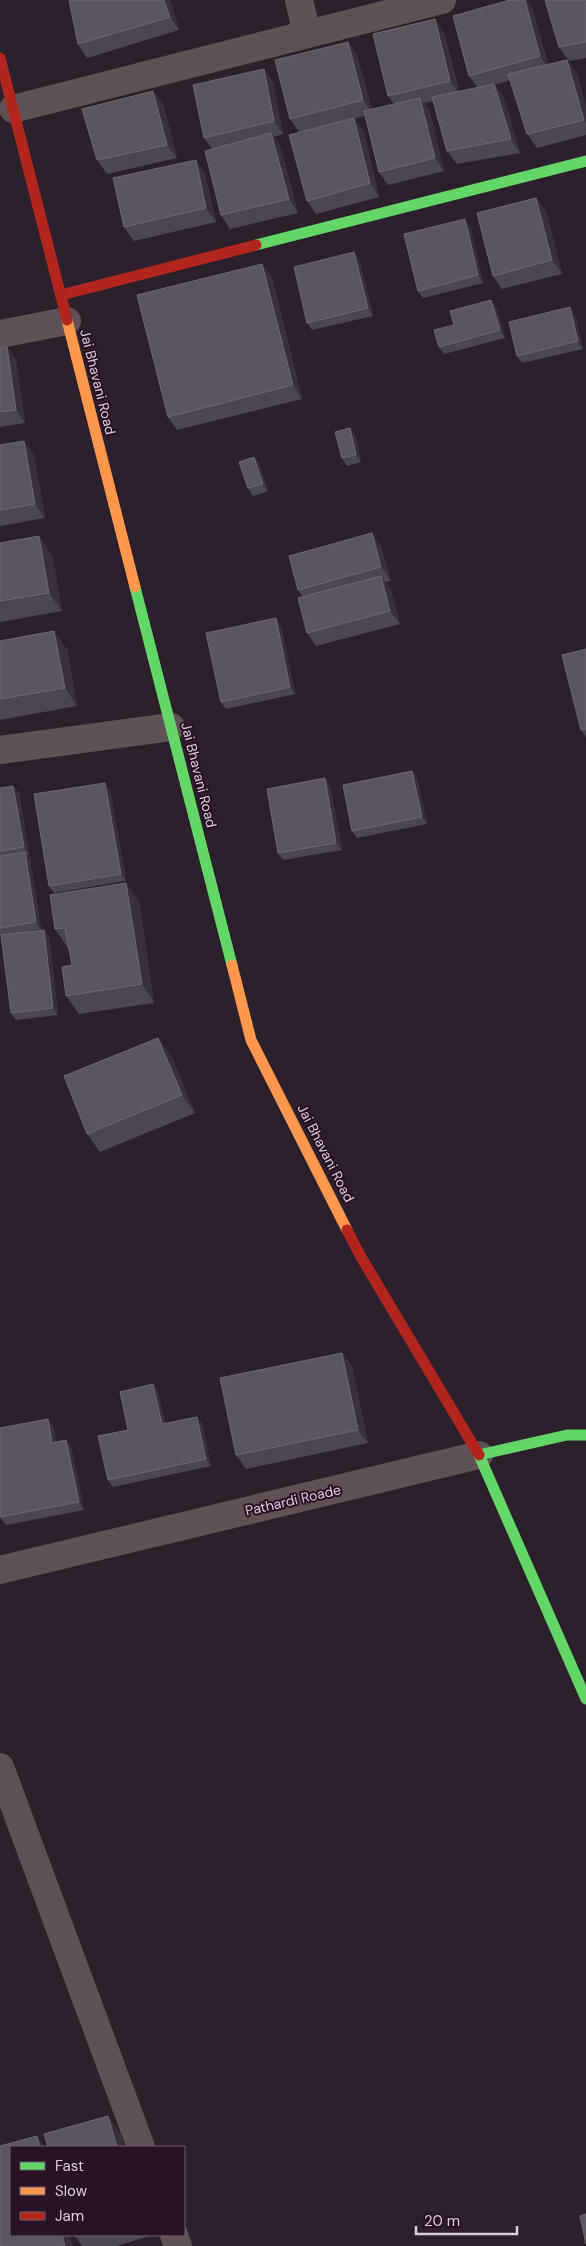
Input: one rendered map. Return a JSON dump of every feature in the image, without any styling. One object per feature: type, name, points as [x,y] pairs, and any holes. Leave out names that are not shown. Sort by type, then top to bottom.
[{"type":"street","points":[[299,0],[307,34]]},
{"type":"street","points":[[13,109],[442,0]]},
{"type":"street","name":"Jai Bhavani Road","points":[[0,58],[251,1040],[361,1257],[478,1455],[586,1699]]},
{"type":"street","points":[[0,334],[64,308],[586,162]]},
{"type":"street","points":[[0,750],[171,727]]},
{"type":"street","points":[[567,1435],[586,1423]]},
{"type":"street","name":"Pathardi Roade","points":[[0,1570],[478,1455],[567,1435],[586,1435]]},
{"type":"street","points":[[0,1767],[141,2146]]},
{"type":"building","points":[[69,0],[164,0],[170,17],[78,44]]},
{"type":"building","points":[[510,0],[525,0],[540,56],[469,76],[453,16]]},
{"type":"building","points":[[545,0],[586,0],[586,42],[559,47]]},
{"type":"building","points":[[435,19],[450,81],[388,96],[373,34]]},
{"type":"building","points":[[348,42],[363,100],[290,119],[275,60]]},
{"type":"building","points":[[567,60],[584,120],[527,134],[508,74]]},
{"type":"building","points":[[264,69],[274,121],[204,138],[193,85]]},
{"type":"building","points":[[494,84],[511,139],[447,151],[432,97]]},
{"type":"building","points":[[153,91],[167,145],[97,160],[82,109]]},
{"type":"building","points":[[420,98],[435,158],[379,172],[364,111]]},
{"type":"building","points":[[354,118],[370,183],[307,201],[289,135]]},
{"type":"building","points":[[271,133],[289,199],[221,215],[205,151]]},
{"type":"building","points":[[196,160],[206,208],[124,227],[113,178]]},
{"type":"building","points":[[536,198],[552,260],[493,276],[477,213]]},
{"type":"building","points":[[465,219],[478,275],[418,291],[404,234]]},
{"type":"building","points":[[354,252],[368,308],[307,323],[294,267]]},
{"type":"building","points":[[262,264],[293,385],[168,417],[137,295]]},
{"type":"building","points":[[491,300],[500,330],[439,347],[434,330],[454,325],[450,311]]},
{"type":"building","points":[[570,307],[578,341],[517,356],[509,322]]},
{"type":"building","points":[[7,347],[16,410],[0,412],[0,348]]},
{"type":"building","points":[[350,428],[356,455],[342,458],[335,432]]},
{"type":"building","points":[[24,441],[35,504],[0,510],[0,445]]},
{"type":"building","points":[[254,457],[263,484],[248,488],[239,462]]},
{"type":"building","points":[[372,533],[381,567],[298,590],[289,556]]},
{"type":"building","points":[[39,536],[49,593],[0,601],[0,543]]},
{"type":"building","points":[[381,576],[390,611],[307,633],[298,598]]},
{"type":"building","points":[[276,618],[290,687],[221,702],[206,633]]},
{"type":"building","points":[[54,631],[65,688],[0,699],[0,641]]},
{"type":"building","points":[[586,649],[586,729],[581,730],[562,655]]},
{"type":"building","points":[[412,771],[422,817],[352,831],[343,785]]},
{"type":"building","points":[[325,778],[336,843],[278,853],[267,789]]},
{"type":"building","points":[[105,783],[121,874],[49,886],[34,794]]},
{"type":"building","points":[[13,786],[24,847],[0,851],[0,788]]},
{"type":"building","points":[[25,852],[36,922],[0,928],[0,856]]},
{"type":"building","points":[[126,883],[142,984],[66,996],[62,967],[72,965],[65,928],[55,929],[50,895]]},
{"type":"building","points":[[44,930],[53,1008],[11,1013],[1,935]]},
{"type":"building","points":[[158,1038],[182,1095],[87,1134],[64,1076]]},
{"type":"building","points":[[342,1353],[358,1430],[236,1455],[220,1378]]},
{"type":"building","points":[[153,1384],[162,1424],[197,1417],[206,1459],[108,1480],[98,1436],[128,1430],[120,1392]]},
{"type":"building","points":[[48,1419],[52,1443],[66,1440],[79,1502],[0,1517],[0,1428]]},
{"type":"building","points":[[108,2116],[117,2146],[48,2146],[44,2134]]},
{"type":"building","points":[[37,2136],[40,2146],[10,2146],[10,2236],[62,2236],[65,2245],[0,2246],[0,2146]]},
{"type":"building","points":[[586,2214],[586,2244],[580,2216]]},
{"type":"traffic: fast","points":[[256,245],[586,161]]},
{"type":"traffic: fast","points":[[135,587],[232,965]]},
{"type":"traffic: fast","points":[[479,1455],[567,1435],[586,1435]]},
{"type":"traffic: fast","points":[[479,1455],[586,1699]]},
{"type":"traffic: slow","points":[[67,320],[135,587]]},
{"type":"traffic: slow","points":[[232,965],[251,1040],[347,1230]]},
{"type":"traffic: jam","points":[[0,58],[67,320]]},
{"type":"traffic: jam","points":[[61,295],[256,245]]},
{"type":"traffic: jam","points":[[347,1230],[361,1257],[479,1455]]}]
